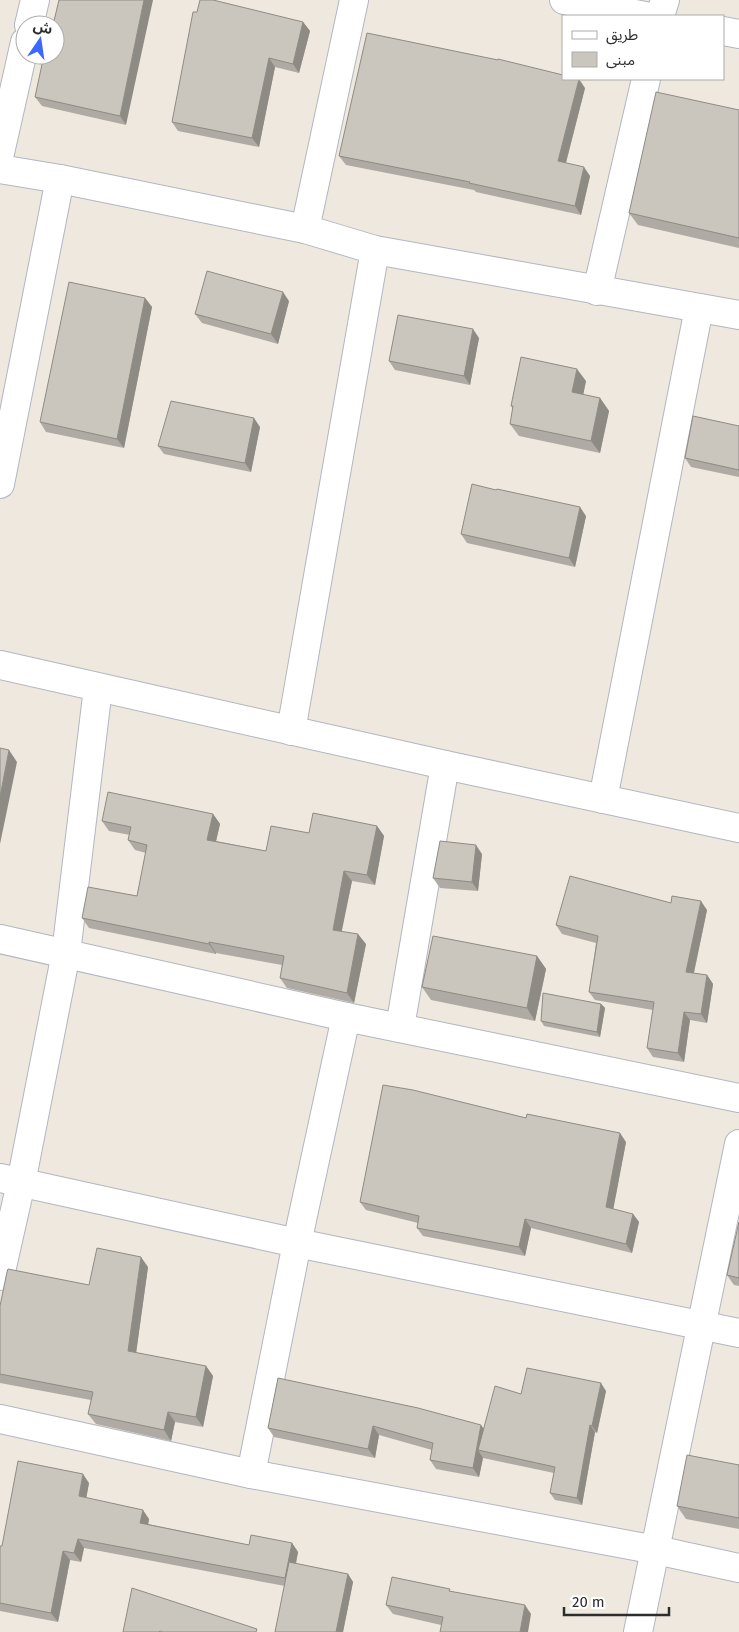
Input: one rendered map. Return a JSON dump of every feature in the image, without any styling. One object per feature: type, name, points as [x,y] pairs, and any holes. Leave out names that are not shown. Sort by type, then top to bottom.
[{"type":"street","points":[[31,15],[35,0]]},
{"type":"street","points":[[304,229],[354,0]]},
{"type":"street","points":[[564,0],[640,15]]},
{"type":"street","points":[[660,15],[665,0]]},
{"type":"street","points":[[724,31],[739,34]]},
{"type":"street","points":[[0,152],[20,65]]},
{"type":"street","points":[[597,291],[646,80]]},
{"type":"street","points":[[0,169],[60,179],[304,229],[375,250],[739,315]]},
{"type":"street","points":[[0,484],[60,179]]},
{"type":"street","points":[[291,731],[375,250]]},
{"type":"street","points":[[603,799],[699,308]]},
{"type":"street","points":[[0,665],[445,765],[739,828]]},
{"type":"street","points":[[0,1276],[11,1181],[66,953],[98,688]]},
{"type":"street","points":[[400,1027],[445,765]]},
{"type":"street","points":[[0,939],[346,1017],[739,1098]]},
{"type":"street","points":[[251,1474],[296,1243],[346,1017]]},
{"type":"street","points":[[638,1632],[739,1144]]},
{"type":"street","points":[[11,1181],[296,1243],[739,1333]]},
{"type":"street","points":[[0,1419],[251,1474],[656,1550],[739,1568]]},
{"type":"building","points":[[59,0],[144,0],[120,116],[35,97],[42,65],[65,65],[65,15],[55,15]]},
{"type":"building","points":[[200,0],[213,0],[303,22],[293,64],[269,58],[252,138],[172,122],[193,12],[197,12]]},
{"type":"building","points":[[367,33],[498,59],[562,75],[562,80],[579,80],[558,161],[584,167],[575,206],[470,182],[339,156]]},
{"type":"building","points":[[656,92],[739,110],[739,238],[629,213]]},
{"type":"building","points":[[207,271],[283,292],[271,334],[195,314]]},
{"type":"building","points":[[69,282],[145,298],[117,439],[40,422]]},
{"type":"building","points":[[398,315],[473,329],[464,376],[389,361]]},
{"type":"building","points":[[521,357],[577,369],[572,392],[600,398],[591,441],[510,424],[513,406],[511,406]]},
{"type":"building","points":[[171,401],[254,418],[245,463],[158,446]]},
{"type":"building","points":[[693,416],[739,426],[739,470],[685,458]]},
{"type":"building","points":[[472,484],[580,507],[569,558],[461,534]]},
{"type":"building","points":[[0,748],[9,750],[0,797]]},
{"type":"building","points":[[108,792],[213,814],[207,840],[266,851],[271,826],[309,833],[313,813],[377,826],[367,875],[344,871],[333,930],[358,934],[347,993],[280,978],[284,956],[209,942],[209,944],[82,918],[88,887],[137,896],[147,845],[128,840],[131,827],[102,821]]},
{"type":"building","points":[[440,841],[476,845],[472,882],[433,878]]},
{"type":"building","points":[[570,876],[671,903],[672,896],[701,901],[686,972],[707,975],[701,1014],[684,1012],[678,1053],[647,1048],[654,1002],[589,992],[598,936],[556,925]]},
{"type":"building","points":[[433,936],[537,956],[527,1008],[422,987]]},
{"type":"building","points":[[543,993],[601,1004],[597,1032],[541,1021]]},
{"type":"building","points":[[383,1085],[413,1090],[526,1118],[527,1114],[620,1133],[606,1207],[633,1214],[626,1244],[525,1219],[519,1247],[417,1228],[419,1216],[360,1202]]},
{"type":"building","points":[[739,1222],[739,1278],[727,1275]]},
{"type":"building","points":[[97,1248],[141,1257],[128,1351],[206,1366],[196,1417],[168,1412],[164,1430],[88,1414],[93,1392],[0,1374],[0,1306],[8,1269],[89,1285]]},
{"type":"building","points":[[527,1368],[601,1383],[592,1426],[590,1425],[577,1498],[550,1493],[555,1467],[478,1450],[495,1386],[521,1394]]},
{"type":"building","points":[[278,1378],[418,1408],[481,1425],[473,1468],[430,1460],[433,1443],[373,1426],[368,1449],[268,1428]]},
{"type":"building","points":[[687,1455],[739,1465],[739,1518],[677,1506]]},
{"type":"building","points":[[18,1461],[83,1474],[79,1496],[143,1510],[140,1523],[249,1545],[251,1535],[292,1543],[285,1578],[78,1539],[74,1553],[63,1551],[51,1613],[0,1603],[0,1546],[2,1546]]},
{"type":"building","points":[[289,1562],[348,1574],[336,1632],[275,1632]]},
{"type":"building","points":[[392,1577],[450,1589],[449,1591],[525,1605],[520,1632],[440,1632],[443,1617],[386,1605]]},
{"type":"building","points":[[132,1588],[257,1629],[256,1632],[123,1632]]}]
